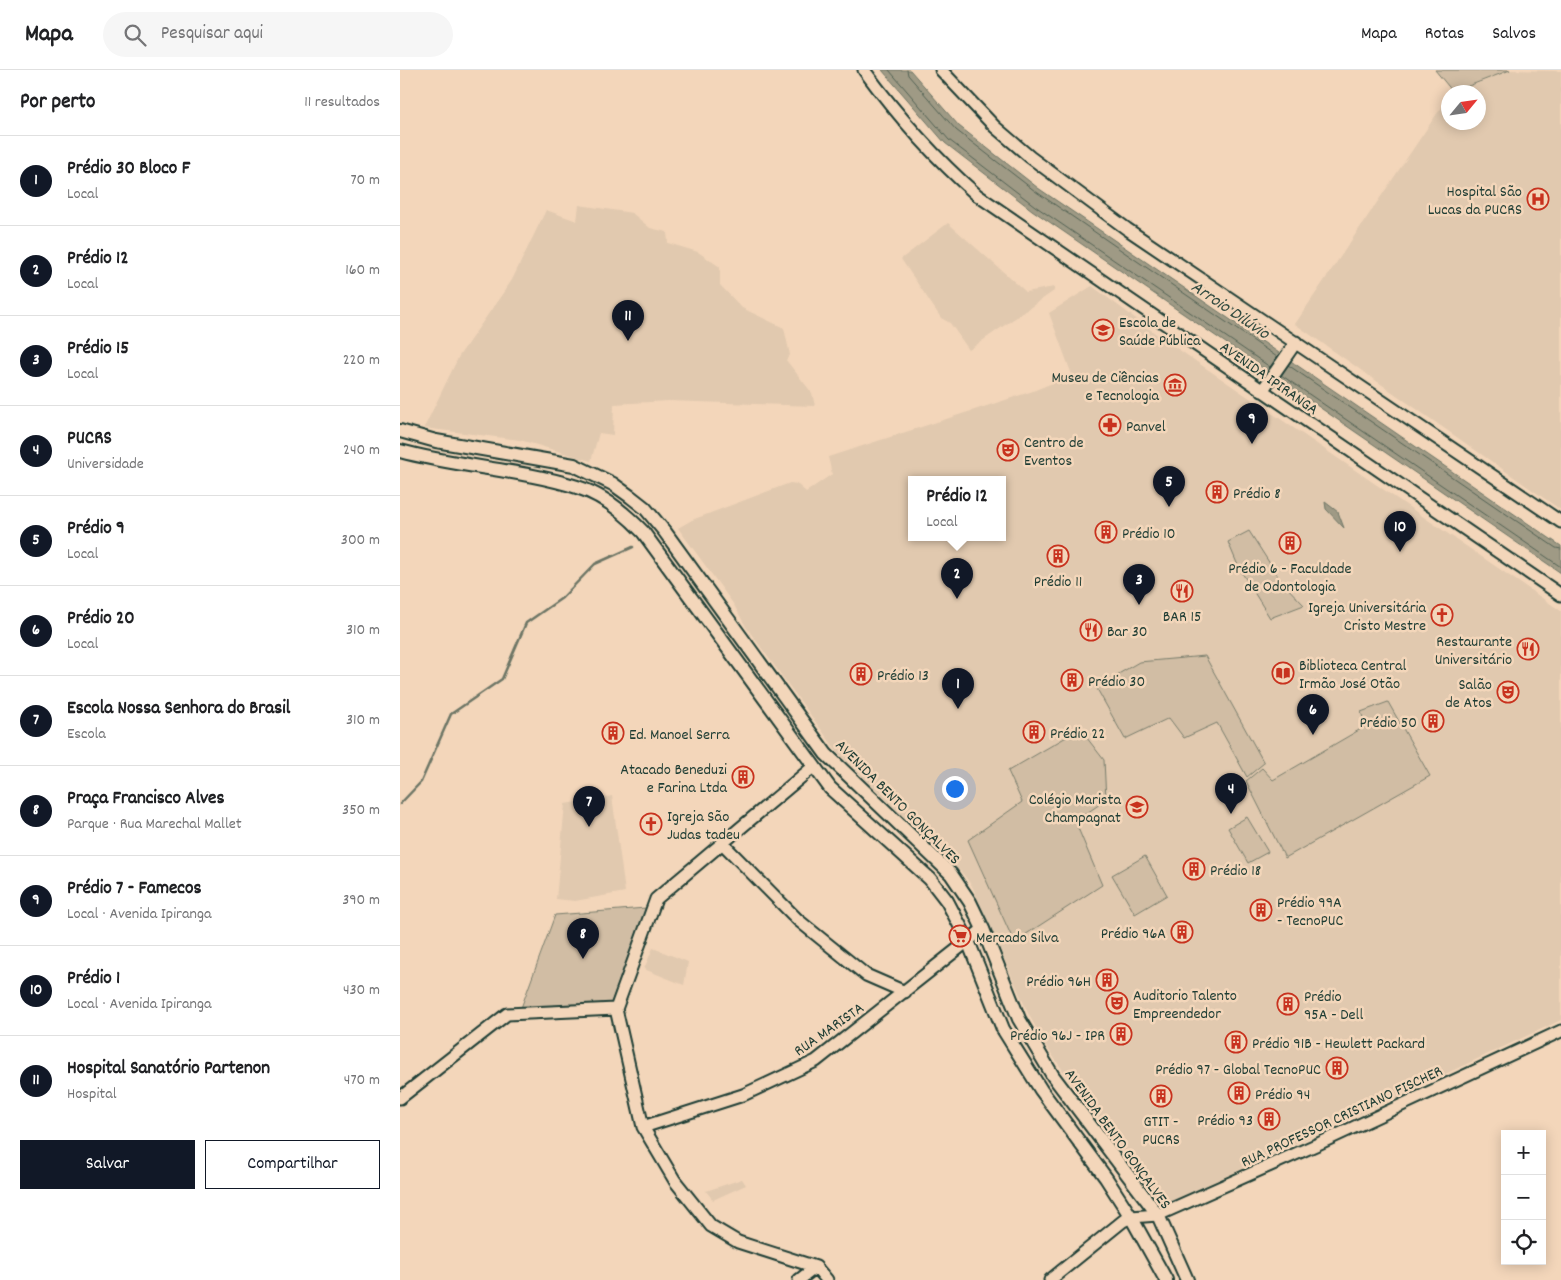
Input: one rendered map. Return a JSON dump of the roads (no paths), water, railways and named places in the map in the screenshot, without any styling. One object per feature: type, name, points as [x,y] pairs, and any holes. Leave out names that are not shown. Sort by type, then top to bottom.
[{"type":"main road","name":"AVENIDA IPIRANGA","points":[[864,70],[883,96],[953,174],[977,195],[1265,386],[1561,595]]},
{"type":"main road","points":[[941,70],[995,127],[1030,157],[1127,228],[1561,522]]},
{"type":"main road","points":[[1265,386],[1296,342]]},
{"type":"main road","name":"AVENIDA BENTO GONÇALVES","points":[[400,431],[436,441],[574,465],[613,484],[645,508],[665,532],[826,754],[951,874],[970,902],[983,929],[1019,1019],[1053,1076],[1158,1215],[1187,1280]]},
{"type":"main road","name":"AVENIDA BENTO GONÇALVES","points":[[400,451],[434,461],[502,470],[578,487],[611,503],[628,516],[643,532],[688,591],[813,767],[830,788],[930,879],[947,901],[968,941],[1003,1029],[1041,1090],[1106,1178],[1131,1217],[1166,1280]]},
{"type":"main road","points":[[813,767],[656,899],[616,1009],[642,1127],[675,1181],[710,1226],[738,1242],[796,1259],[816,1267],[827,1280]]},
{"type":"main road","points":[[722,843],[806,926],[866,975],[905,992]]},
{"type":"main road","name":"RUA MARISTA","points":[[642,1127],[743,1095],[816,1061],[983,929]]},
{"type":"main road","points":[[400,1098],[507,1014],[616,1009]]},
{"type":"main road","name":"RUA PROFESSOR CRISTIANO FISCHER","points":[[1131,1217],[1158,1215],[1318,1144],[1561,1032]]},
{"type":"main road","points":[[1050,1280],[1131,1217]]},
{"type":"main road","points":[[799,1280],[816,1267]]},
{"type":"water","name":"Arroio Dilúvio","points":[[882,70],[910,70],[959,126],[1038,188],[1561,546],[1561,573],[1032,210],[945,143]]},
{"type":"water","points":[[1325,502],[1338,512],[1344,528],[1326,509]]},
{"type":"waterway","points":[[400,804],[421,782],[451,714],[502,679],[526,623],[562,598],[595,564],[633,547]]},
{"type":"place","name":"Hospital São Lucas da PUCRS","points":[[1538,199]]},
{"type":"place","name":"Escola de Saúde Pública","points":[[1103,330]]},
{"type":"place","name":"Hospital Sanatório Partenon","points":[[628,341]]},
{"type":"place","name":"Museu de Ciências e Tecnologia","points":[[1175,385]]},
{"type":"place","name":"Panvel","points":[[1110,425]]},
{"type":"place","name":"Prédio 7 - Famecos","points":[[1252,444]]},
{"type":"place","name":"Centro de Eventos","points":[[1008,450]]},
{"type":"place","name":"Prédio 8","points":[[1217,492]]},
{"type":"place","name":"Prédio 9","points":[[1169,507]]},
{"type":"place","name":"Prédio 10","points":[[1106,532]]},
{"type":"place","name":"Prédio 6 - Faculdade de Odontologia","points":[[1290,543]]},
{"type":"place","name":"Prédio 1","points":[[1400,552]]},
{"type":"place","name":"Prédio 11","points":[[1058,556]]},
{"type":"place","name":"BAR 15","points":[[1182,591]]},
{"type":"place","name":"Prédio 12","points":[[957,599]]},
{"type":"place","name":"Prédio 15","points":[[1139,605]]},
{"type":"place","name":"Igreja Universitária Cristo Mestre","points":[[1442,615]]},
{"type":"place","name":"Bar 30","points":[[1091,630]]},
{"type":"place","name":"Restaurante Universitário","points":[[1528,649]]},
{"type":"place","name":"Biblioteca Central Irmão José Otão","points":[[1283,673]]},
{"type":"place","name":"Prédio 13","points":[[861,674]]},
{"type":"place","name":"Prédio 30","points":[[1072,680]]},
{"type":"place","name":"Salão de Atos","points":[[1508,692]]},
{"type":"place","name":"Prédio 30 Bloco F","points":[[958,709]]},
{"type":"place","name":"Prédio 50","points":[[1433,721]]},
{"type":"place","name":"Prédio 22","points":[[1034,732]]},
{"type":"place","name":"Ed. Manoel Serra","points":[[613,733]]},
{"type":"place","name":"Prédio 20","points":[[1313,735]]},
{"type":"place","name":"Atacado Beneduzi e Farina Ltda","points":[[743,777]]},
{"type":"place","name":"Colégio Marista Champagnat","points":[[1137,807]]},
{"type":"place","name":"PUCRS","points":[[1231,814]]},
{"type":"place","name":"Igreja São Judas tadeu","points":[[651,824]]},
{"type":"place","name":"Escola Nossa Senhora do Brasil","points":[[589,827]]},
{"type":"place","name":"Prédio 18","points":[[1194,869]]},
{"type":"place","name":"Prédio 99A - TecnoPUC","points":[[1261,910]]},
{"type":"place","name":"Prédio 96A","points":[[1182,932]]},
{"type":"place","name":"Mercado Silva","points":[[960,936]]},
{"type":"place","name":"Praça Francisco Alves","points":[[583,959]]},
{"type":"place","name":"Prédio 96H","points":[[1107,980]]},
{"type":"place","name":"Auditorio Talento Empreendedor","points":[[1117,1003]]},
{"type":"place","name":"Prédio 95A - Dell","points":[[1288,1004]]},
{"type":"place","name":"Prédio 96J - IPR","points":[[1121,1034]]},
{"type":"place","name":"Prédio 91B - Hewlett Packard","points":[[1236,1042]]},
{"type":"place","name":"Prédio 97 - Global TecnoPUC","points":[[1337,1068]]},
{"type":"place","name":"Prédio 94","points":[[1239,1093]]},
{"type":"place","name":"GTIT - PUCRS","points":[[1161,1096]]},
{"type":"place","name":"Prédio 93","points":[[1269,1119]]}]
